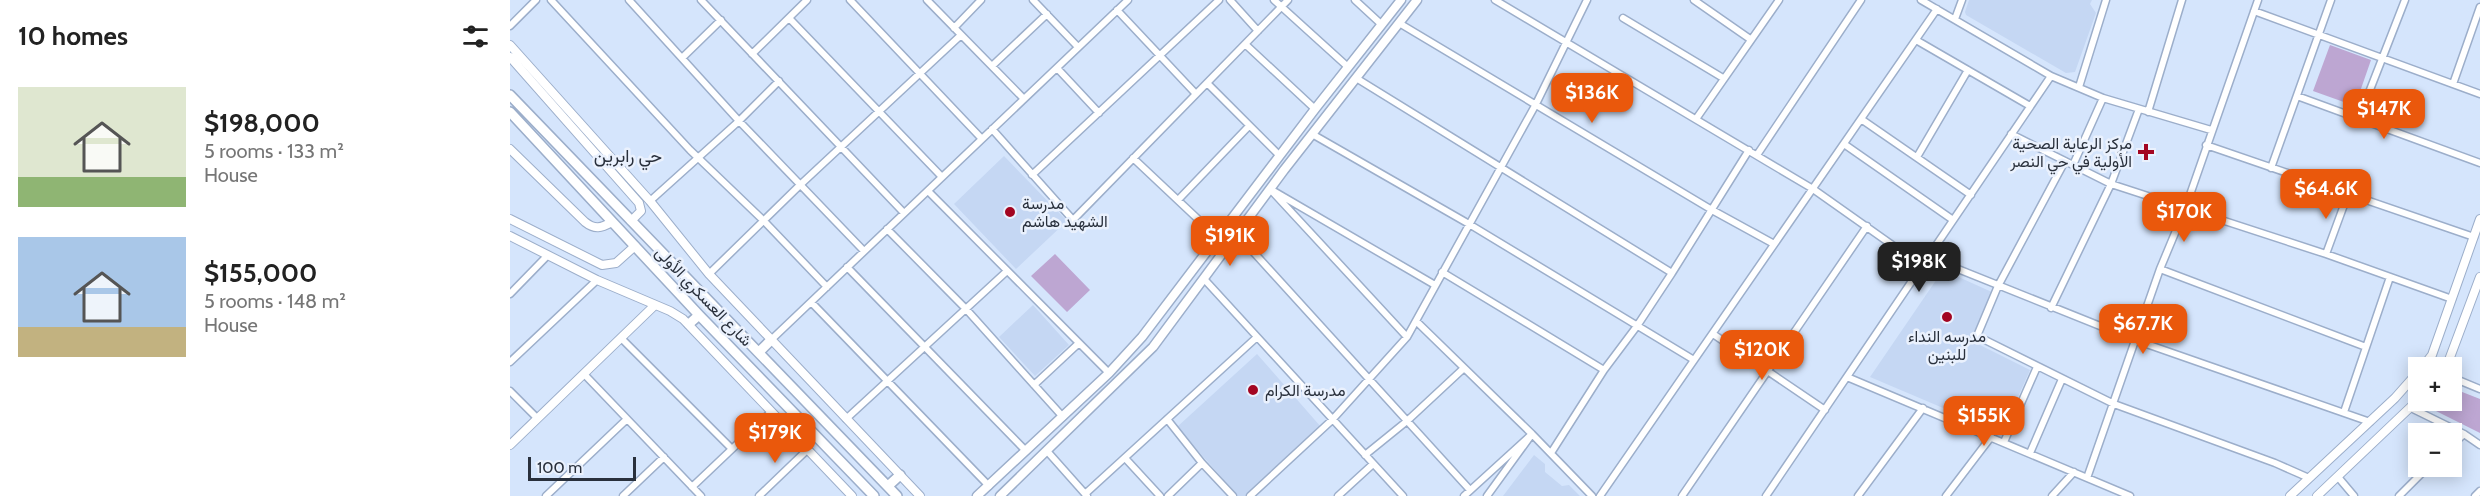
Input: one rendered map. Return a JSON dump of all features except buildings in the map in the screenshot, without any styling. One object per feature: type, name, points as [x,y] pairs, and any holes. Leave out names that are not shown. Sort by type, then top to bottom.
[{"type":"main road","points":[[979,496],[1109,373],[1142,337],[1279,155],[1401,0]]},
{"type":"main road","points":[[1006,494],[1153,347],[1205,280],[1270,189],[1417,0]]},
{"type":"main road","name":"شارع العسكري الأولى","points":[[510,95],[897,496]]},
{"type":"main road","name":"شارع العسكري الأولى","points":[[510,112],[699,315],[874,496]]},
{"type":"main road","points":[[689,324],[699,315]]},
{"type":"main road","points":[[759,352],[771,340]]},
{"type":"main road","points":[[888,486],[900,475]]},
{"type":"street","points":[[510,26],[536,0]]},
{"type":"street","points":[[551,0],[826,287]]},
{"type":"street","points":[[701,0],[904,213]]},
{"type":"street","points":[[752,54],[807,0]]},
{"type":"street","points":[[850,0],[982,139]]},
{"type":"street","points":[[927,0],[1024,99]]},
{"type":"street","points":[[954,28],[981,0]]},
{"type":"street","points":[[1033,0],[1078,47]]},
{"type":"street","points":[[1040,7],[1047,0]]},
{"type":"street","points":[[771,340],[1127,0]]},
{"type":"street","points":[[1032,175],[1219,0]]},
{"type":"street","points":[[1230,0],[1258,30]]},
{"type":"street","points":[[1274,0],[1348,67]]},
{"type":"street","points":[[992,129],[1073,220],[1288,0]]},
{"type":"street","points":[[1355,0],[1381,24]]},
{"type":"street","points":[[1495,0],[1813,189],[1922,266]]},
{"type":"street","points":[[1250,496],[1332,420],[1407,337],[1536,104],[1587,0]]},
{"type":"street","points":[[1694,0],[1750,39]]},
{"type":"street","points":[[1757,155],[1862,0]]},
{"type":"street","points":[[1921,0],[2051,76],[2103,98],[2211,130]]},
{"type":"street","points":[[1955,19],[1962,0]]},
{"type":"street","points":[[2079,87],[2106,0]]},
{"type":"street","points":[[2148,112],[2182,0]]},
{"type":"street","points":[[2087,478],[2258,0]]},
{"type":"street","points":[[2271,168],[2331,0]]},
{"type":"street","points":[[2359,118],[2405,0]]},
{"type":"street","points":[[630,1],[739,121],[864,251]]},
{"type":"street","points":[[1696,118],[1777,1]]},
{"type":"street","points":[[2453,84],[2480,7]]},
{"type":"street","points":[[1600,496],[1937,9]]},
{"type":"street","points":[[1117,10],[1196,94]]},
{"type":"street","points":[[2254,11],[2480,94]]},
{"type":"street","points":[[992,66],[1047,14]]},
{"type":"street","points":[[789,18],[881,111],[942,177]]},
{"type":"street","points":[[1623,18],[1723,78]]},
{"type":"street","points":[[682,58],[721,21]]},
{"type":"street","points":[[1399,23],[1712,210],[1774,244]]},
{"type":"street","points":[[709,274],[841,146],[961,35]]},
{"type":"street","points":[[1916,40],[2030,106]]},
{"type":"street","points":[[1245,44],[1315,109]]},
{"type":"street","points":[[510,45],[650,201],[709,274],[920,496]]},
{"type":"street","points":[[510,57],[639,203],[640,214],[631,221]]},
{"type":"street","points":[[1057,68],[1099,113]]},
{"type":"street","points":[[1917,157],[1968,70]]},
{"type":"street","points":[[1766,496],[2051,76]]},
{"type":"street","points":[[1356,78],[1672,273]]},
{"type":"street","points":[[650,201],[739,121],[778,81]]},
{"type":"street","points":[[1207,83],[1279,155]]},
{"type":"street","points":[[2297,96],[2480,163]]},
{"type":"street","points":[[2073,165],[2103,98]]},
{"type":"street","points":[[2051,308],[2111,184],[2139,109]]},
{"type":"street","points":[[1861,119],[1971,195]]},
{"type":"street","points":[[1178,200],[1249,126]]},
{"type":"street","points":[[1312,134],[1468,224],[1694,360]]},
{"type":"street","points":[[2011,134],[2111,184],[2326,254],[2452,299]]},
{"type":"street","points":[[1844,144],[1953,220]]},
{"type":"street","points":[[2206,145],[2474,237]]},
{"type":"street","points":[[510,149],[585,222],[595,228],[601,228],[612,222]]},
{"type":"street","points":[[1551,453],[1604,370],[1672,273],[1749,150]]},
{"type":"street","points":[[1133,158],[1218,238]]},
{"type":"street","points":[[2065,161],[1998,285],[1977,336],[2114,404],[2275,463],[2308,478]]},
{"type":"street","points":[[1270,189],[1435,285]]},
{"type":"street","points":[[1270,189],[1407,337]]},
{"type":"street","points":[[928,190],[1109,373]]},
{"type":"street","points":[[2326,254],[2348,194]]},
{"type":"street","points":[[510,219],[602,265],[616,263],[634,246]]},
{"type":"street","points":[[2430,357],[2480,219]]},
{"type":"street","points":[[1682,496],[1867,226]]},
{"type":"street","points":[[887,229],[966,309],[1063,417]]},
{"type":"street","points":[[531,246],[538,233]]},
{"type":"street","points":[[1237,234],[1470,490]]},
{"type":"street","points":[[510,236],[597,280],[670,310],[689,324],[852,496]]},
{"type":"street","points":[[510,294],[548,255]]},
{"type":"street","points":[[1928,257],[2135,340],[2370,422]]},
{"type":"street","points":[[848,267],[1026,451]]},
{"type":"street","points":[[2160,269],[2366,347]]},
{"type":"street","points":[[846,419],[1007,271]]},
{"type":"street","points":[[1442,272],[1604,370]]},
{"type":"street","points":[[2344,412],[2391,277]]},
{"type":"street","points":[[2450,357],[2480,277]]},
{"type":"street","points":[[510,362],[597,280]]},
{"type":"street","points":[[1205,280],[1403,496]]},
{"type":"street","points":[[811,302],[988,486]]},
{"type":"street","points":[[510,445],[655,304]]},
{"type":"street","points":[[1416,321],[1592,496]]},
{"type":"street","points":[[1713,334],[1825,410]]},
{"type":"street","points":[[1047,452],[1086,495],[1257,337]]},
{"type":"street","points":[[621,338],[732,449]]},
{"type":"street","points":[[1034,385],[1079,343]]},
{"type":"street","points":[[2004,442],[2037,367]]},
{"type":"street","points":[[1365,455],[1407,421],[1464,368]]},
{"type":"street","points":[[584,374],[701,496]]},
{"type":"street","points":[[1847,377],[2130,496]]},
{"type":"street","points":[[2030,453],[2062,379]]},
{"type":"street","points":[[2290,496],[2370,422],[2408,382]]},
{"type":"street","points":[[2462,382],[2480,389]]},
{"type":"street","points":[[510,391],[537,418]]},
{"type":"street","points":[[1858,496],[1923,408]]},
{"type":"street","points":[[2317,496],[2408,411]]},
{"type":"street","points":[[2417,411],[2464,434],[2480,445]]},
{"type":"street","points":[[692,487],[771,412]]},
{"type":"street","points":[[546,496],[627,418]]},
{"type":"street","points":[[1167,420],[1233,496]]},
{"type":"street","points":[[1464,496],[1532,434]]},
{"type":"street","points":[[1486,496],[1532,434]]},
{"type":"street","points":[[1946,496],[1991,437]]},
{"type":"street","points":[[759,496],[807,450]]},
{"type":"street","points":[[625,496],[664,457]]},
{"type":"street","points":[[1125,458],[1160,496]]},
{"type":"street","points":[[1168,496],[1202,463]]},
{"type":"street","points":[[1338,496],[1373,464]]},
{"type":"street","points":[[2052,496],[2074,472]]},
{"type":"street","points":[[2338,477],[2354,496]]},
{"type":"street","points":[[2398,496],[2418,477]]},
{"type":"street","points":[[766,489],[773,496]]},
{"type":"street","points":[[2475,496],[2480,491]]},
{"type":"shaded area","points":[[1969,0],[2092,0],[2090,4],[2096,13],[2075,72],[2066,73],[1966,15]]},
{"type":"shaded area","points":[[2330,45],[2371,60],[2355,106],[2313,91]]},
{"type":"shaded area","name":"مدرسة الشهيد هاشم","points":[[1004,156],[1067,221],[1016,269],[954,204]]},
{"type":"shaded area","points":[[1055,254],[1090,290],[1067,312],[1031,276]]},
{"type":"shaded area","name":"مدرسه النداء للبنين","points":[[1943,270],[1994,293],[1972,341],[2030,370],[2002,433],[1870,377]]},
{"type":"shaded area","points":[[1033,305],[1069,345],[1035,376],[999,337]]},
{"type":"shaded area","name":"مدرسة الكرام","points":[[1257,354],[1321,427],[1245,496],[1238,496],[1177,427]]},
{"type":"shaded area","points":[[2462,392],[2480,399],[2480,433],[2436,411],[2462,411]]},
{"type":"shaded area","points":[[1534,455],[1545,464],[1545,472],[1562,486],[1569,485],[1580,496],[1503,496]]},
{"type":"place","name":"مركز الرعاية الصحية الأولية في حي النصر","points":[[2146,152]]},
{"type":"place","name":"مدرسة الشهيد هاشم","points":[[1010,212]]},
{"type":"place","name":"مدرسه النداء للبنين","points":[[1947,317]]},
{"type":"place","name":"مدرسة الكرام","points":[[1253,390]]},
{"type":"district","name":"حي رابرين","points":[[628,156]]}]
